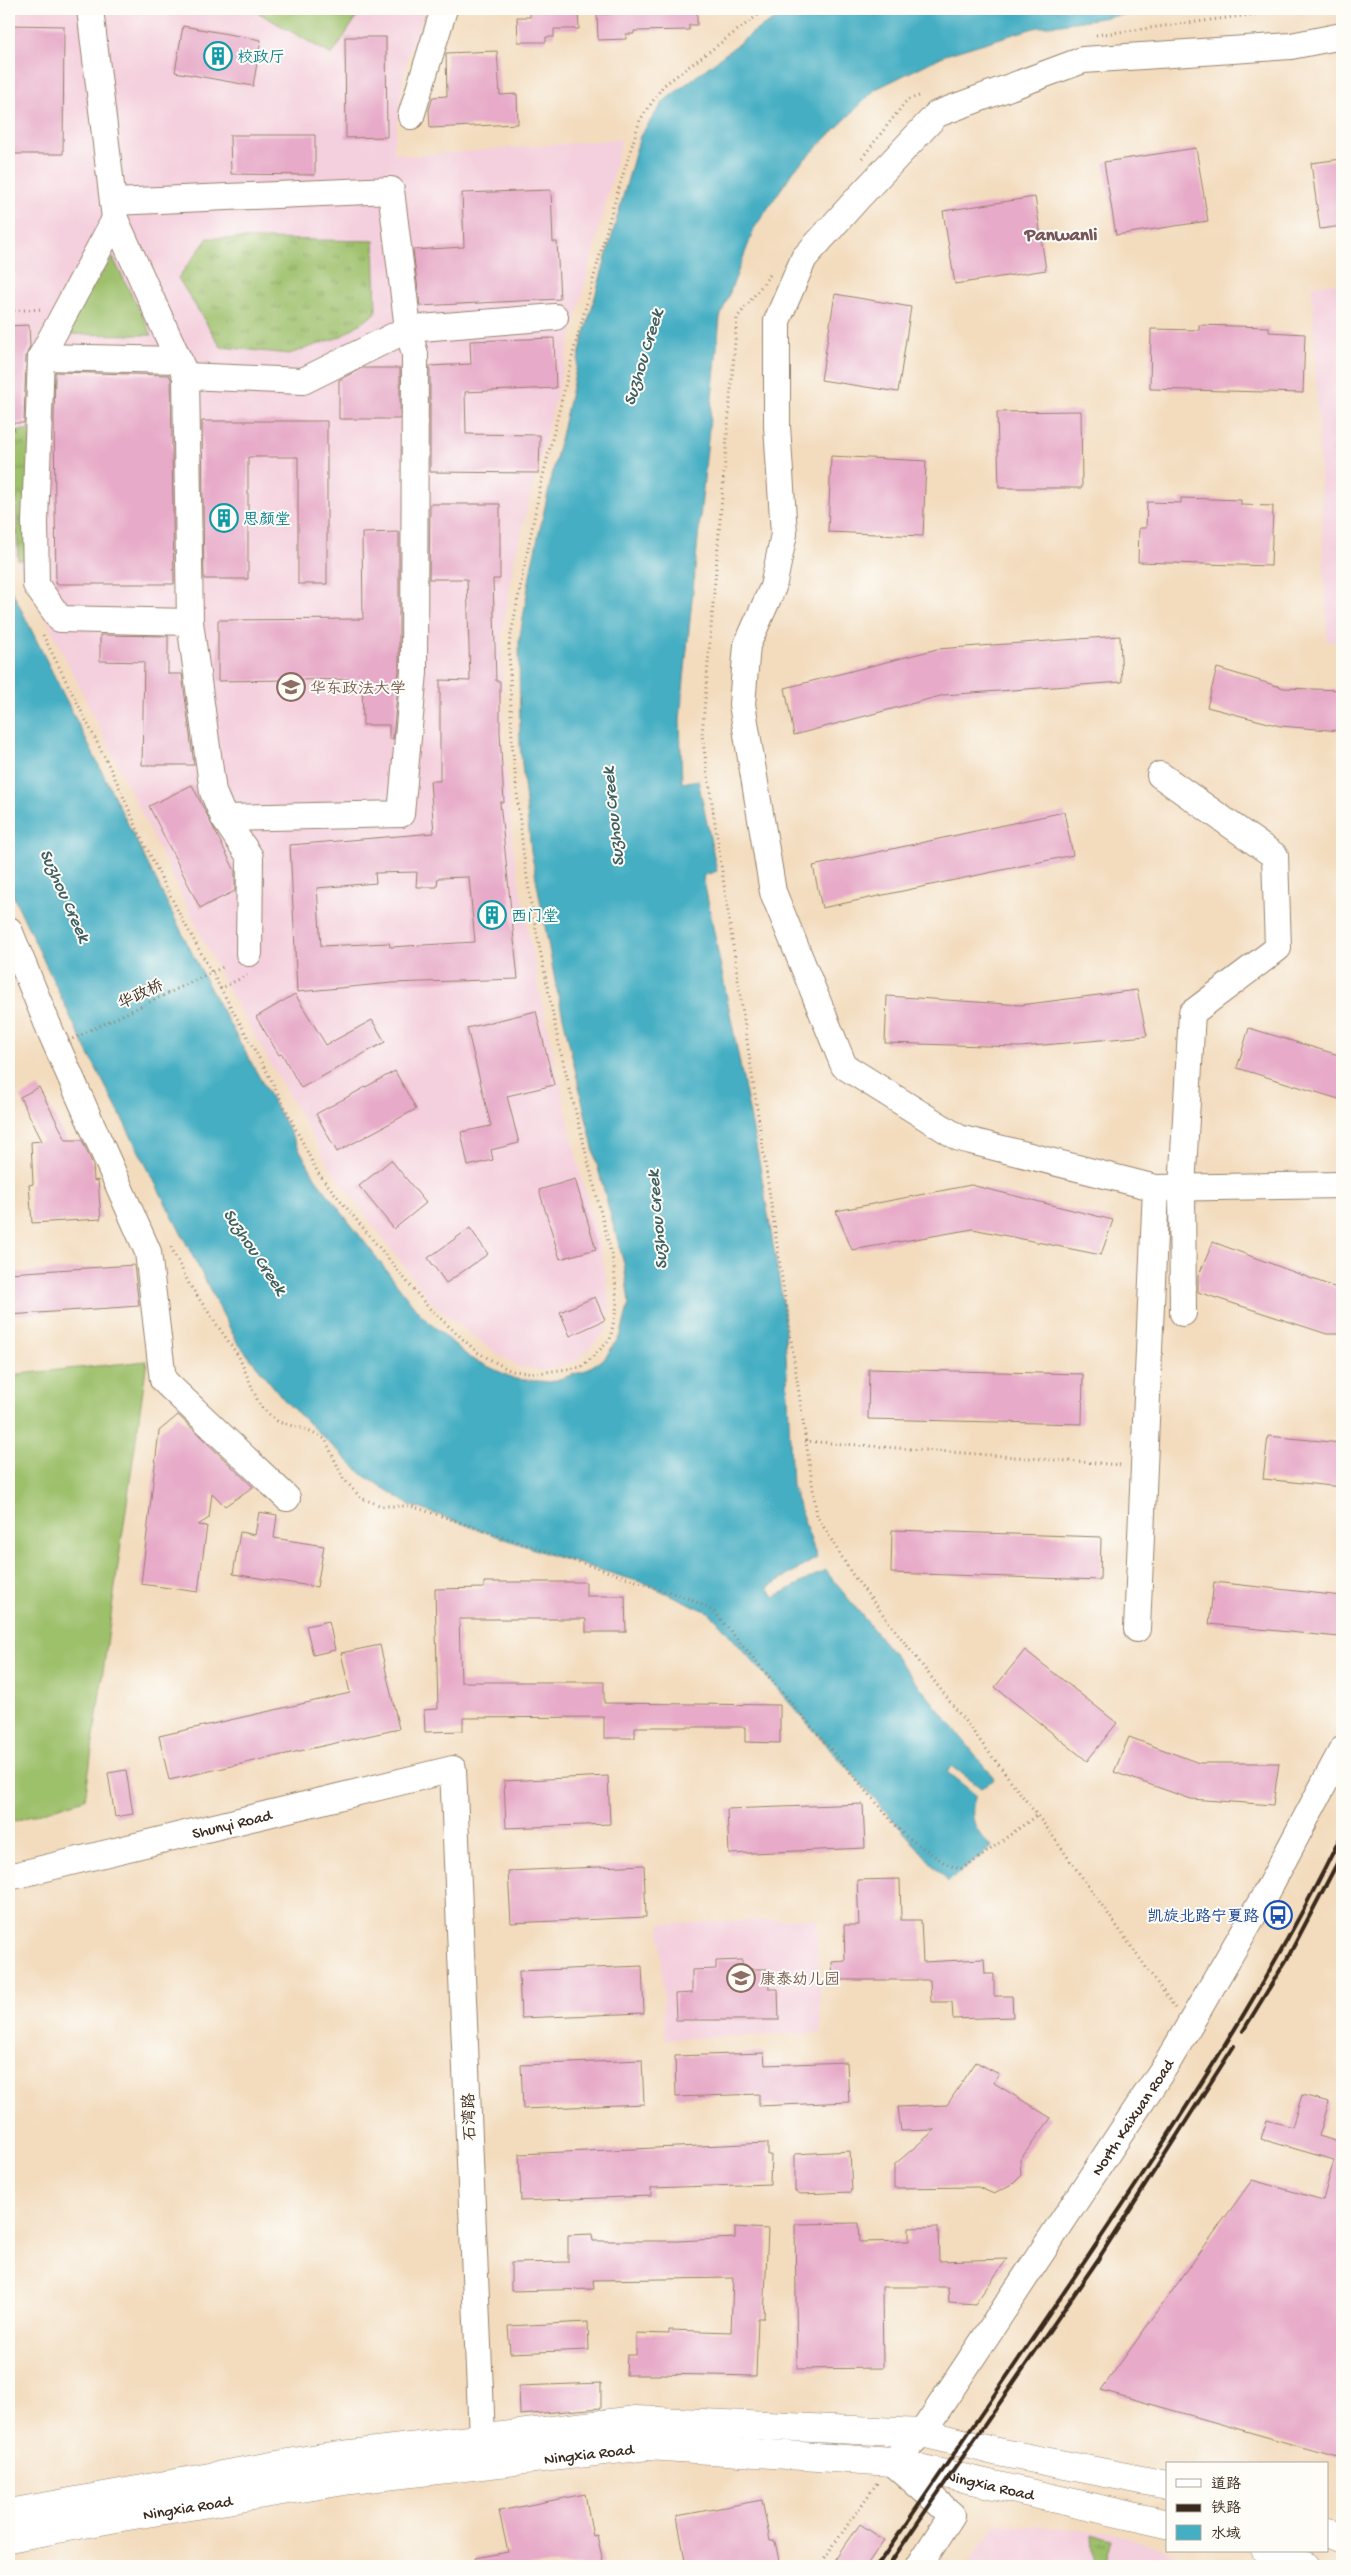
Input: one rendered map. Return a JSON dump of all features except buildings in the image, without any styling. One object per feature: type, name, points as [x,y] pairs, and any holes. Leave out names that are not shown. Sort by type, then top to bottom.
[{"type":"main road","name":"Ningxia Road","points":[[9,2513],[317,2458],[636,2420],[922,2433],[998,2452],[1166,2485]]},
{"type":"main road","name":"Ningxia Road","points":[[9,2538],[122,2517],[350,2480],[648,2446],[892,2462],[1166,2524]]},
{"type":"main road","points":[[1268,2552],[1305,2566]]},
{"type":"street","points":[[90,9],[114,210],[182,368],[190,622],[212,792],[224,818],[250,857],[249,953]]},
{"type":"street","points":[[411,116],[444,9]]},
{"type":"street","points":[[1342,36],[1291,46],[1084,60],[937,114],[804,258],[777,321],[777,426],[784,534],[773,586],[747,645],[742,704],[773,892],[844,1066],[959,1138],[1156,1188],[1342,1185]]},
{"type":"street","points":[[114,210],[390,190],[408,329],[415,354],[414,672],[401,814],[224,818]]},
{"type":"street","points":[[114,210],[41,357],[36,585],[60,619],[190,622]]},
{"type":"street","points":[[41,357],[182,368],[303,381],[408,329],[555,317]]},
{"type":"street","points":[[1160,775],[1275,856],[1278,948],[1192,1014],[1182,1188],[1183,1313]]},
{"type":"street","points":[[12,938],[52,1035],[148,1252],[163,1380],[287,1498]]},
{"type":"street","points":[[1137,1629],[1156,1188]]},
{"type":"street","name":"North Kaixuan Road","points":[[892,2462],[922,2433],[1169,2060],[1264,1895],[1342,1750]]},
{"type":"street","name":"Shunyi Road","points":[[9,1877],[453,1769]]},
{"type":"street","name":"石湾路","points":[[453,1769],[483,2465]]},
{"type":"street","points":[[892,2462],[952,2515],[919,2566]]},
{"type":"path","points":[[38,626],[117,782],[140,835],[180,916],[268,1076],[318,1173],[428,1307],[477,1352],[511,1371],[538,1373],[582,1367],[610,1340],[617,1305],[614,1265],[559,1045],[530,896],[512,743],[509,644],[529,538],[570,365],[613,207],[640,120],[663,86],[766,9]]},
{"type":"path","points":[[1094,36],[1103,32],[1295,9]]},
{"type":"path","points":[[858,162],[907,100],[925,94]]},
{"type":"path","points":[[773,271],[737,318],[702,735],[816,1516],[852,1574],[1037,1815],[1188,2026]]},
{"type":"path","points":[[9,312],[67,307]]},
{"type":"path","name":"华政桥","points":[[68,1041],[223,967]]},
{"type":"path","points":[[73,1035],[78,1044]]},
{"type":"path","points":[[169,1241],[189,1284],[239,1357],[260,1406],[278,1422],[304,1429],[325,1440],[343,1478],[361,1498],[382,1506],[411,1506],[693,1600],[714,1612],[903,1834],[946,1864],[960,1869],[972,1863],[1037,1815]]},
{"type":"path","points":[[805,1441],[1144,1466]]},
{"type":"path","points":[[819,2566],[892,2462]]},
{"type":"path","points":[[1120,2566],[1122,2560]]},
{"type":"shaded area","name":"华东政法大学","points":[[9,9],[427,9],[406,61],[393,152],[411,156],[622,139],[514,561],[502,637],[503,737],[513,849],[539,989],[578,1164],[604,1265],[610,1306],[606,1331],[578,1360],[546,1370],[519,1367],[479,1341],[430,1301],[329,1166],[224,982],[9,543]]},
{"type":"shaded area","points":[[1342,282],[1342,641],[1327,641],[1312,286]]},
{"type":"shaded area","name":"康泰幼儿园","points":[[817,1918],[821,2033],[665,2039],[660,1924]]},
{"type":"shaded area","points":[[997,2524],[1109,2531],[1166,2549],[1166,2552],[1174,2552],[1218,2566],[967,2566]]},
{"type":"green space","points":[[252,9],[362,9],[332,55]]},
{"type":"green space","points":[[208,238],[374,241],[376,313],[340,337],[289,354],[221,347],[178,278]]},
{"type":"green space","points":[[113,258],[152,335],[56,334]]},
{"type":"green space","points":[[30,430],[33,559],[18,560],[16,497],[9,497],[9,431]]},
{"type":"green space","points":[[147,1361],[85,1799],[9,1823],[9,1375]]},
{"type":"green space","points":[[1092,2533],[1111,2539],[1104,2566],[1094,2566]]},
{"type":"water","name":"Suzhou Creek","points":[[792,9],[1162,9],[1034,28],[945,55],[876,89],[794,170],[755,227],[720,318],[680,720],[682,783],[698,780],[717,871],[703,876],[760,1166],[784,1310],[792,1486],[817,1558],[768,1587],[774,1597],[825,1570],[995,1779],[981,1788],[952,1766],[947,1772],[976,1795],[973,1810],[975,1824],[981,1836],[992,1847],[948,1882],[710,1613],[644,1583],[553,1556],[410,1505],[363,1475],[285,1401],[237,1342],[79,1035],[9,887],[9,585],[208,985],[316,1179],[420,1314],[470,1358],[515,1379],[550,1382],[584,1371],[605,1358],[621,1334],[629,1303],[624,1264],[596,1161],[556,986],[531,851],[520,745],[519,642],[532,564],[582,343],[640,136],[664,101],[755,31]]},
{"type":"railway","points":[[877,2566],[1073,2279],[1192,2098],[1271,1968],[1342,1834]]},
{"type":"railway","points":[[1243,2031],[1287,1959],[1342,1854]]},
{"type":"railway","points":[[888,2566],[1097,2261],[1234,2046]]},
{"type":"place","name":"校政厅","points":[[218,56]]},
{"type":"place","name":"思颜堂","points":[[224,518]]},
{"type":"place","name":"华东政法大学","points":[[291,687]]},
{"type":"place","name":"西门堂","points":[[492,915]]},
{"type":"place","name":"凯旋北路宁夏路","points":[[1278,1915]]},
{"type":"place","name":"康泰幼儿园","points":[[741,1978]]},
{"type":"district","name":"Panwanli","points":[[1061,233]]}]
